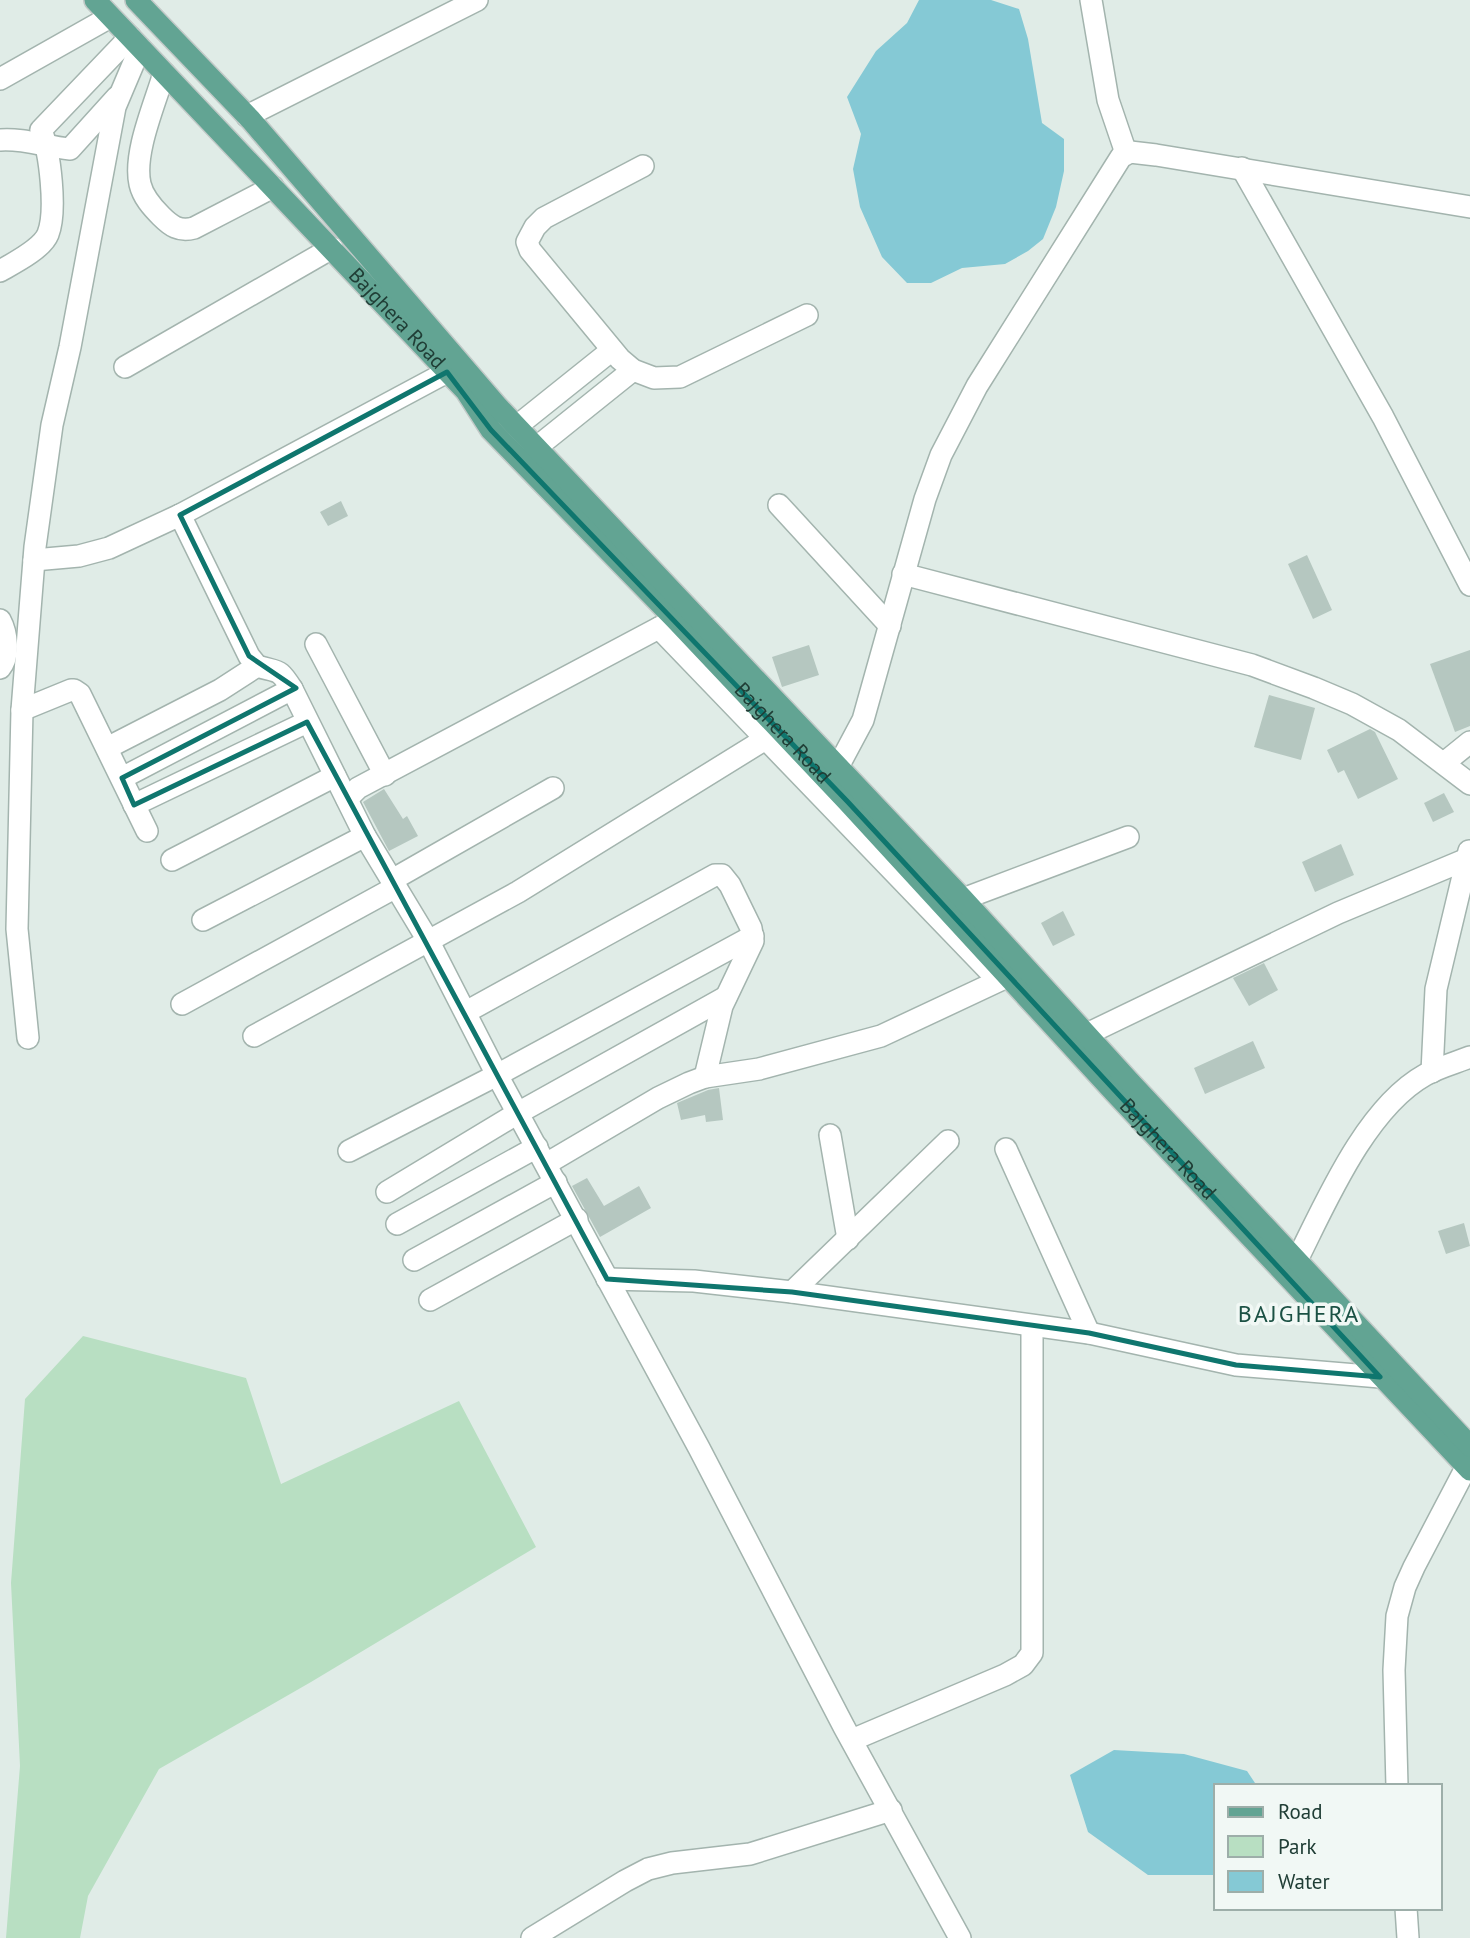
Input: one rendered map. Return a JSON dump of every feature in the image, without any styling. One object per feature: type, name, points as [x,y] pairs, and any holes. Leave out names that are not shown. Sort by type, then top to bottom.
[{"type":"main road","name":"Bajghera Road","points":[[95,0],[466,391],[491,430],[772,735],[834,775],[963,899],[1297,1260],[1469,1461]]},
{"type":"main road","name":"Bajghera Road","points":[[136,0],[154,8],[498,407],[834,775],[1004,978],[1381,1377],[1469,1461]]},
{"type":"main road","points":[[273,187],[297,173]]},
{"type":"street","points":[[247,116],[477,0]]},
{"type":"street","points":[[1091,0],[1108,100],[1126,153]]},
{"type":"street","points":[[0,79],[110,17]]},
{"type":"street","points":[[28,1038],[16,929],[22,710],[34,560],[52,425],[70,347],[115,107],[135,43]]},
{"type":"street","points":[[0,271],[27,256],[48,235],[52,202],[47,147],[41,130],[135,43]]},
{"type":"street","points":[[164,73],[141,151],[139,168],[141,188],[154,209],[176,229],[194,229],[273,187]]},
{"type":"street","points":[[0,140],[18,139],[47,147],[70,149],[121,93]]},
{"type":"street","points":[[1126,153],[1242,168],[1470,207]]},
{"type":"street","points":[[834,775],[863,720],[932,477],[977,386],[1117,163],[1126,153]]},
{"type":"street","points":[[643,166],[544,218],[535,227],[527,242],[530,250],[612,350],[633,370],[654,378],[680,377],[807,315]]},
{"type":"street","points":[[1242,168],[1383,416],[1470,585]]},
{"type":"street","points":[[125,367],[332,248]]},
{"type":"street","points":[[0,282],[23,267],[27,256]]},
{"type":"street","points":[[517,426],[612,350]]},
{"type":"street","points":[[537,447],[633,370]]},
{"type":"street","points":[[34,560],[95,552],[180,515],[447,372]]},
{"type":"street","points":[[779,505],[890,626]]},
{"type":"street","points":[[180,515],[249,656],[257,666]]},
{"type":"street","points":[[903,575],[1252,665],[1352,704],[1399,730],[1470,784]]},
{"type":"street","points":[[0,620],[6,637],[5,661],[0,668]]},
{"type":"street","points":[[347,799],[358,788],[667,624]]},
{"type":"street","points":[[316,644],[385,775]]},
{"type":"street","points":[[107,748],[220,690],[257,666],[273,668],[279,672],[292,690],[365,836],[429,942],[497,1075],[577,1219],[852,1740],[961,1938]]},
{"type":"street","points":[[22,710],[74,690],[80,694],[147,831]]},
{"type":"street","points":[[122,778],[292,690]]},
{"type":"street","points":[[134,805],[307,722]]},
{"type":"street","points":[[254,1036],[518,892],[772,735],[1004,978],[881,1037],[759,1069],[705,1077],[658,1098],[546,1165],[414,1261]]},
{"type":"street","points":[[1444,763],[1470,743]]},
{"type":"street","points":[[172,860],[335,776]]},
{"type":"street","points":[[182,1004],[394,884],[553,788]]},
{"type":"street","points":[[203,920],[365,836]]},
{"type":"street","points":[[963,899],[1128,837]]},
{"type":"street","points":[[1087,1034],[1338,913],[1468,854]]},
{"type":"street","points":[[1432,1072],[1436,989],[1468,854]]},
{"type":"street","points":[[466,1012],[715,875],[722,875],[726,878],[753,936],[750,948],[726,997],[705,1077]]},
{"type":"street","points":[[349,1151],[497,1075],[753,936]]},
{"type":"street","points":[[387,1192],[518,1113],[726,997]]},
{"type":"street","points":[[1297,1260],[1325,1203],[1357,1148],[1389,1104],[1414,1082],[1470,1057]]},
{"type":"street","points":[[830,1135],[848,1239]]},
{"type":"street","points":[[792,1292],[948,1141]]},
{"type":"street","points":[[1006,1149],[1089,1333]]},
{"type":"street","points":[[397,1224],[546,1165]]},
{"type":"street","points":[[430,1300],[577,1219]]},
{"type":"street","points":[[607,1279],[694,1281],[792,1292],[1089,1333],[1236,1366],[1381,1377]]},
{"type":"street","points":[[852,1740],[1005,1675],[1023,1665],[1031,1653],[1032,1326]]},
{"type":"street","points":[[1398,1784],[1394,1670],[1397,1616],[1405,1587],[1469,1461]]},
{"type":"street","points":[[532,1938],[648,1869],[672,1863],[750,1854],[891,1810]]},
{"type":"street","points":[[1406,1910],[1408,1938]]},
{"type":"highlighted area","points":[[447,372],[491,430],[847,801],[1380,1377],[1236,1365],[1089,1333],[792,1292],[607,1279],[307,722],[134,805],[122,778],[296,688],[249,656],[180,515]]},
{"type":"green space","points":[[83,1336],[246,1378],[281,1484],[459,1401],[536,1547],[311,1682],[159,1769],[88,1896],[80,1938],[6,1938],[20,1766],[11,1583],[25,1399]]},
{"type":"water","points":[[919,0],[991,0],[1019,9],[1028,39],[1042,123],[1064,139],[1064,171],[1056,207],[1043,239],[1028,251],[1005,264],[962,268],[931,283],[907,283],[882,257],[860,207],[853,169],[861,134],[847,97],[876,51],[907,23]]},
{"type":"water","points":[[1114,1750],[1184,1754],[1247,1771],[1256,1784],[1214,1784],[1214,1875],[1148,1875],[1088,1832],[1070,1775]]},
{"type":"building","points":[[341,501],[348,516],[328,526],[320,512]]},
{"type":"building","points":[[1307,555],[1332,610],[1313,619],[1288,564]]},
{"type":"building","points":[[809,645],[819,675],[782,687],[772,657]]},
{"type":"building","points":[[1470,650],[1470,726],[1455,732],[1430,664]]},
{"type":"building","points":[[1269,695],[1315,708],[1301,760],[1254,747]]},
{"type":"building","points":[[1370,729],[1375,732],[1398,779],[1358,799],[1344,770],[1338,773],[1327,750]]},
{"type":"building","points":[[384,789],[403,819],[407,816],[418,836],[389,851],[363,802]]},
{"type":"building","points":[[1444,793],[1454,812],[1433,822],[1424,803]]},
{"type":"building","points":[[1341,844],[1354,875],[1315,892],[1302,862]]},
{"type":"building","points":[[1063,911],[1075,935],[1053,946],[1041,923]]},
{"type":"building","points":[[1264,963],[1278,990],[1249,1006],[1233,978]]},
{"type":"building","points":[[1253,1041],[1265,1068],[1205,1094],[1194,1068]]},
{"type":"building","points":[[719,1088],[723,1120],[706,1122],[705,1115],[681,1120],[677,1103]]},
{"type":"building","points":[[587,1178],[604,1206],[639,1186],[651,1208],[600,1237],[572,1186]]},
{"type":"building","points":[[1464,1223],[1470,1246],[1446,1254],[1438,1231]]},
{"type":"district","name":"BAJGHERA","points":[[1299,1314]]}]
